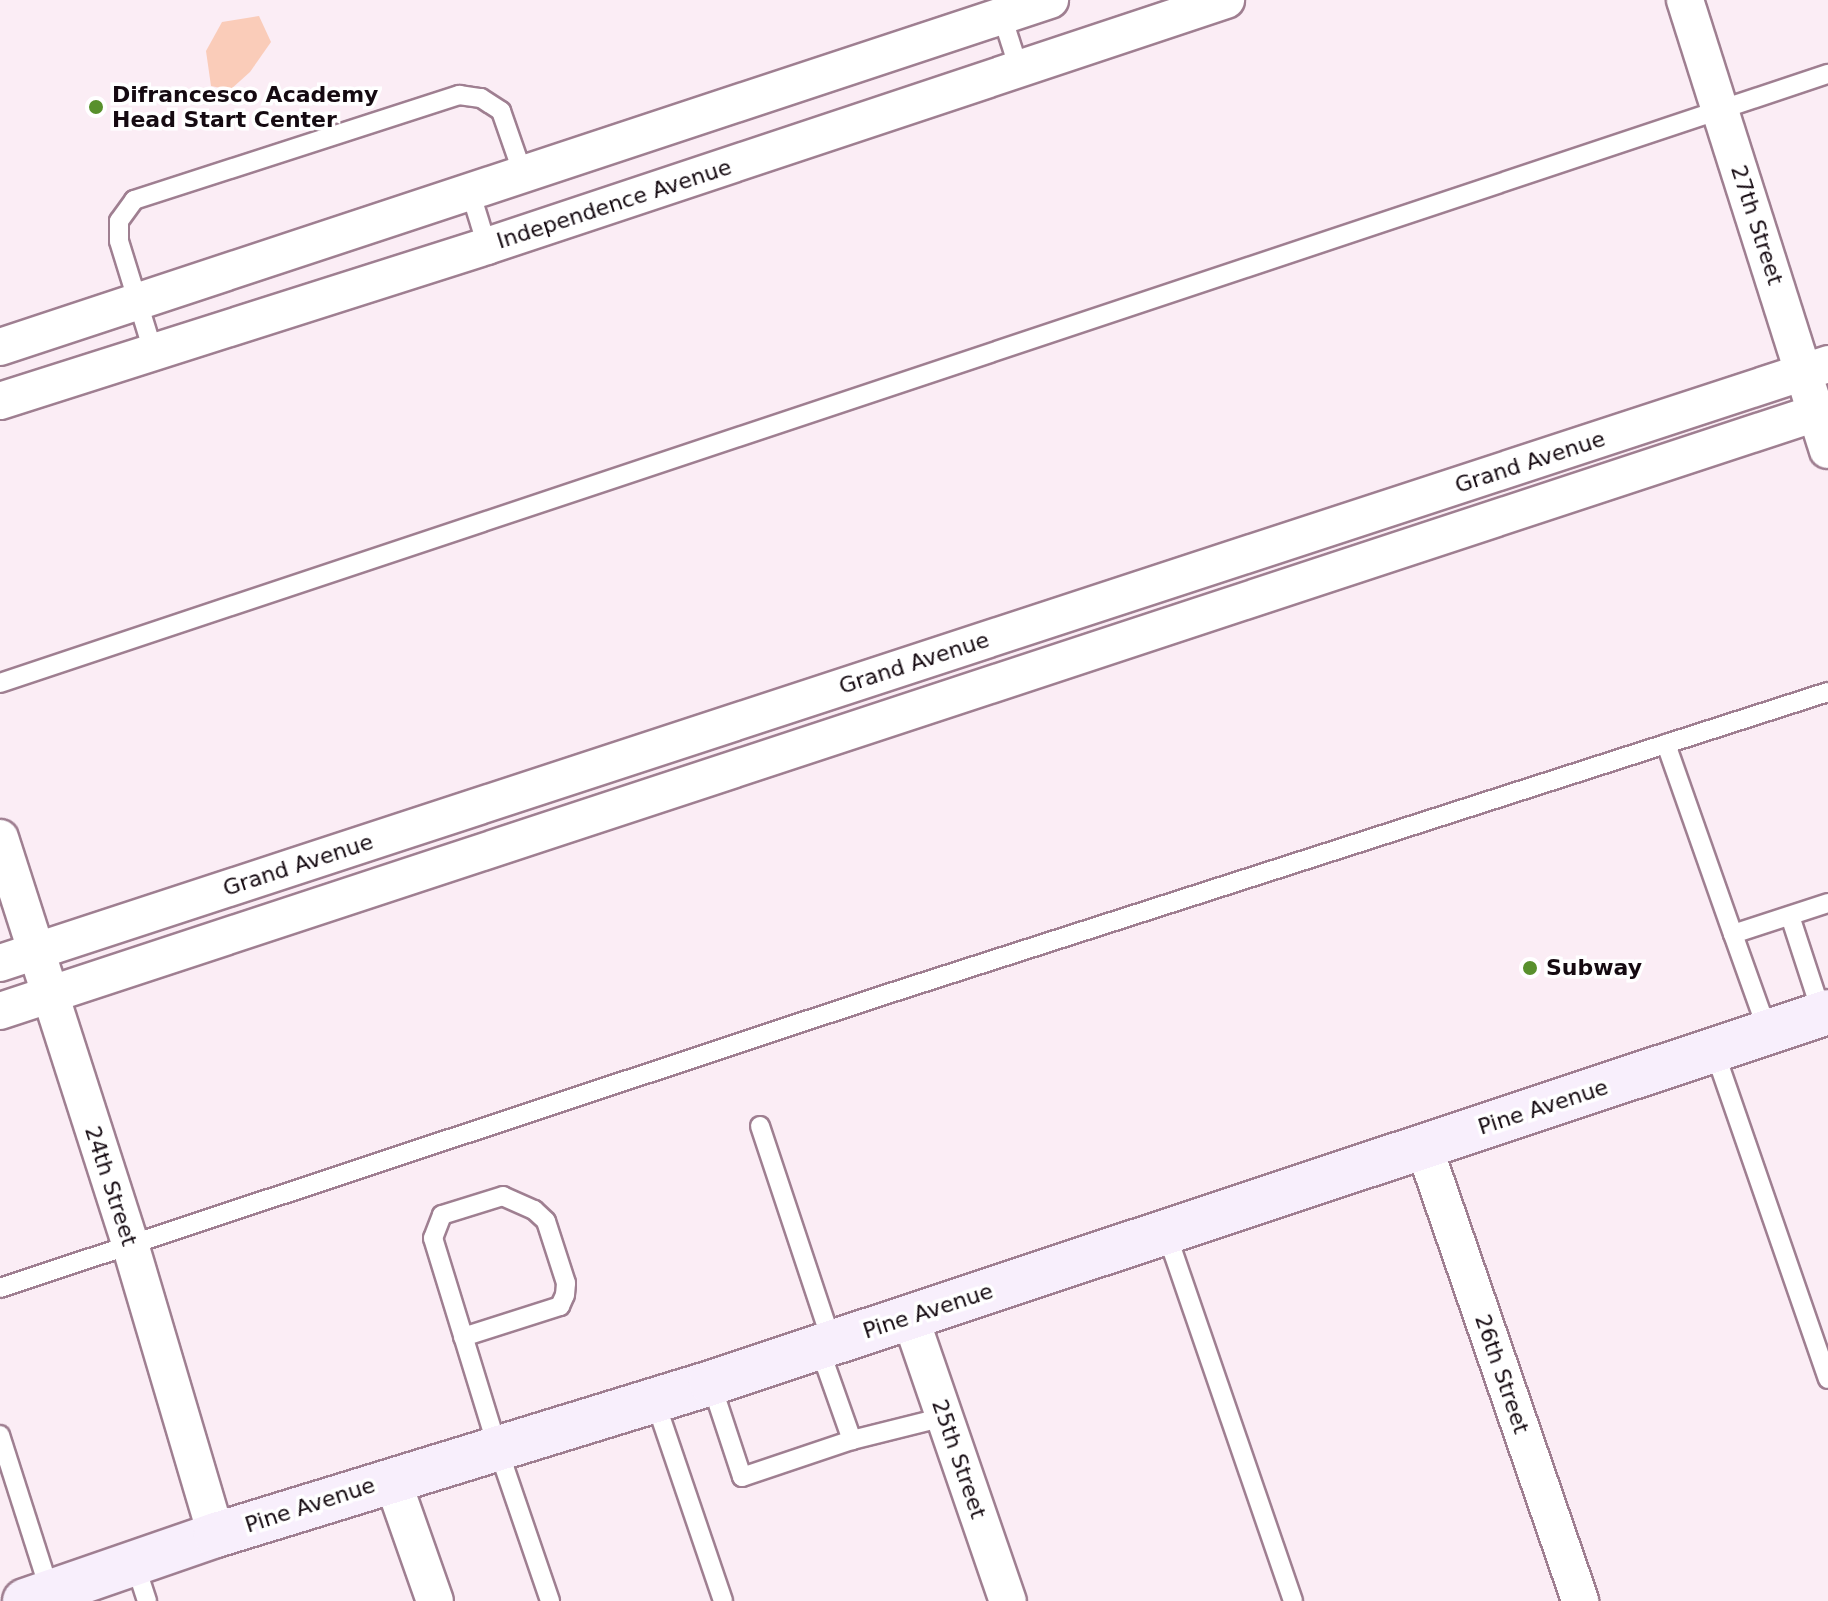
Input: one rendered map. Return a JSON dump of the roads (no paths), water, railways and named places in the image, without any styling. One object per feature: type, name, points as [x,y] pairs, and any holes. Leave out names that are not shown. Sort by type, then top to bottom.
[{"type":"main road","name":"Pine Avenue","points":[[38,1597],[141,1582],[216,1535],[497,1446],[711,1383],[1825,1013]]},
{"type":"street","points":[[0,347],[1050,0]]},
{"type":"street","name":"Independence Avenue","points":[[0,401],[487,246],[1226,0]]},
{"type":"street","name":"27th Street","points":[[1685,0],[1720,109],[1816,368],[1828,450]]},
{"type":"street","name":"Grand Avenue","points":[[0,963],[650,774],[1203,592],[1816,368]]},
{"type":"street","points":[[1203,592],[1822,411]]},
{"type":"street","points":[[0,1011],[650,774]]},
{"type":"street","name":"24th Street","points":[[0,838],[130,1244],[216,1535]]},
{"type":"street","name":"26th Street","points":[[1424,1147],[1580,1601]]},
{"type":"street","name":"25th Street","points":[[910,1317],[1008,1601]]},
{"type":"street","points":[[392,1479],[435,1601]]},
{"type":"lane","points":[[1002,16],[1019,69]]},
{"type":"lane","points":[[0,683],[1828,74]]},
{"type":"lane","points":[[153,351],[119,241],[119,221],[134,200],[429,102],[459,95],[481,98],[501,111],[523,174]]},
{"type":"lane","points":[[470,191],[487,246]]},
{"type":"lane","points":[[0,1288],[530,1116],[881,996],[1828,692]]},
{"type":"lane","points":[[1666,744],[1768,1032]]},
{"type":"lane","points":[[1733,934],[1828,903]]},
{"type":"lane","points":[[1790,916],[1825,1013]]},
{"type":"lane","points":[[1714,1050],[1828,1379]]},
{"type":"lane","points":[[760,1126],[852,1440]]},
{"type":"lane","points":[[463,1337],[560,1306],[565,1295],[566,1283],[546,1221],[534,1210],[503,1196],[442,1215],[433,1238],[463,1337],[497,1446],[550,1601]]},
{"type":"lane","points":[[1166,1232],[1293,1601]]},
{"type":"lane","points":[[711,1383],[742,1477],[852,1440],[944,1417]]},
{"type":"lane","points":[[655,1401],[723,1601]]},
{"type":"lane","points":[[0,1435],[38,1597]]},
{"type":"place","name":"Difrancesco Academy Head Start Center","points":[[96,107]]},
{"type":"place","name":"Subway","points":[[1530,968]]}]
